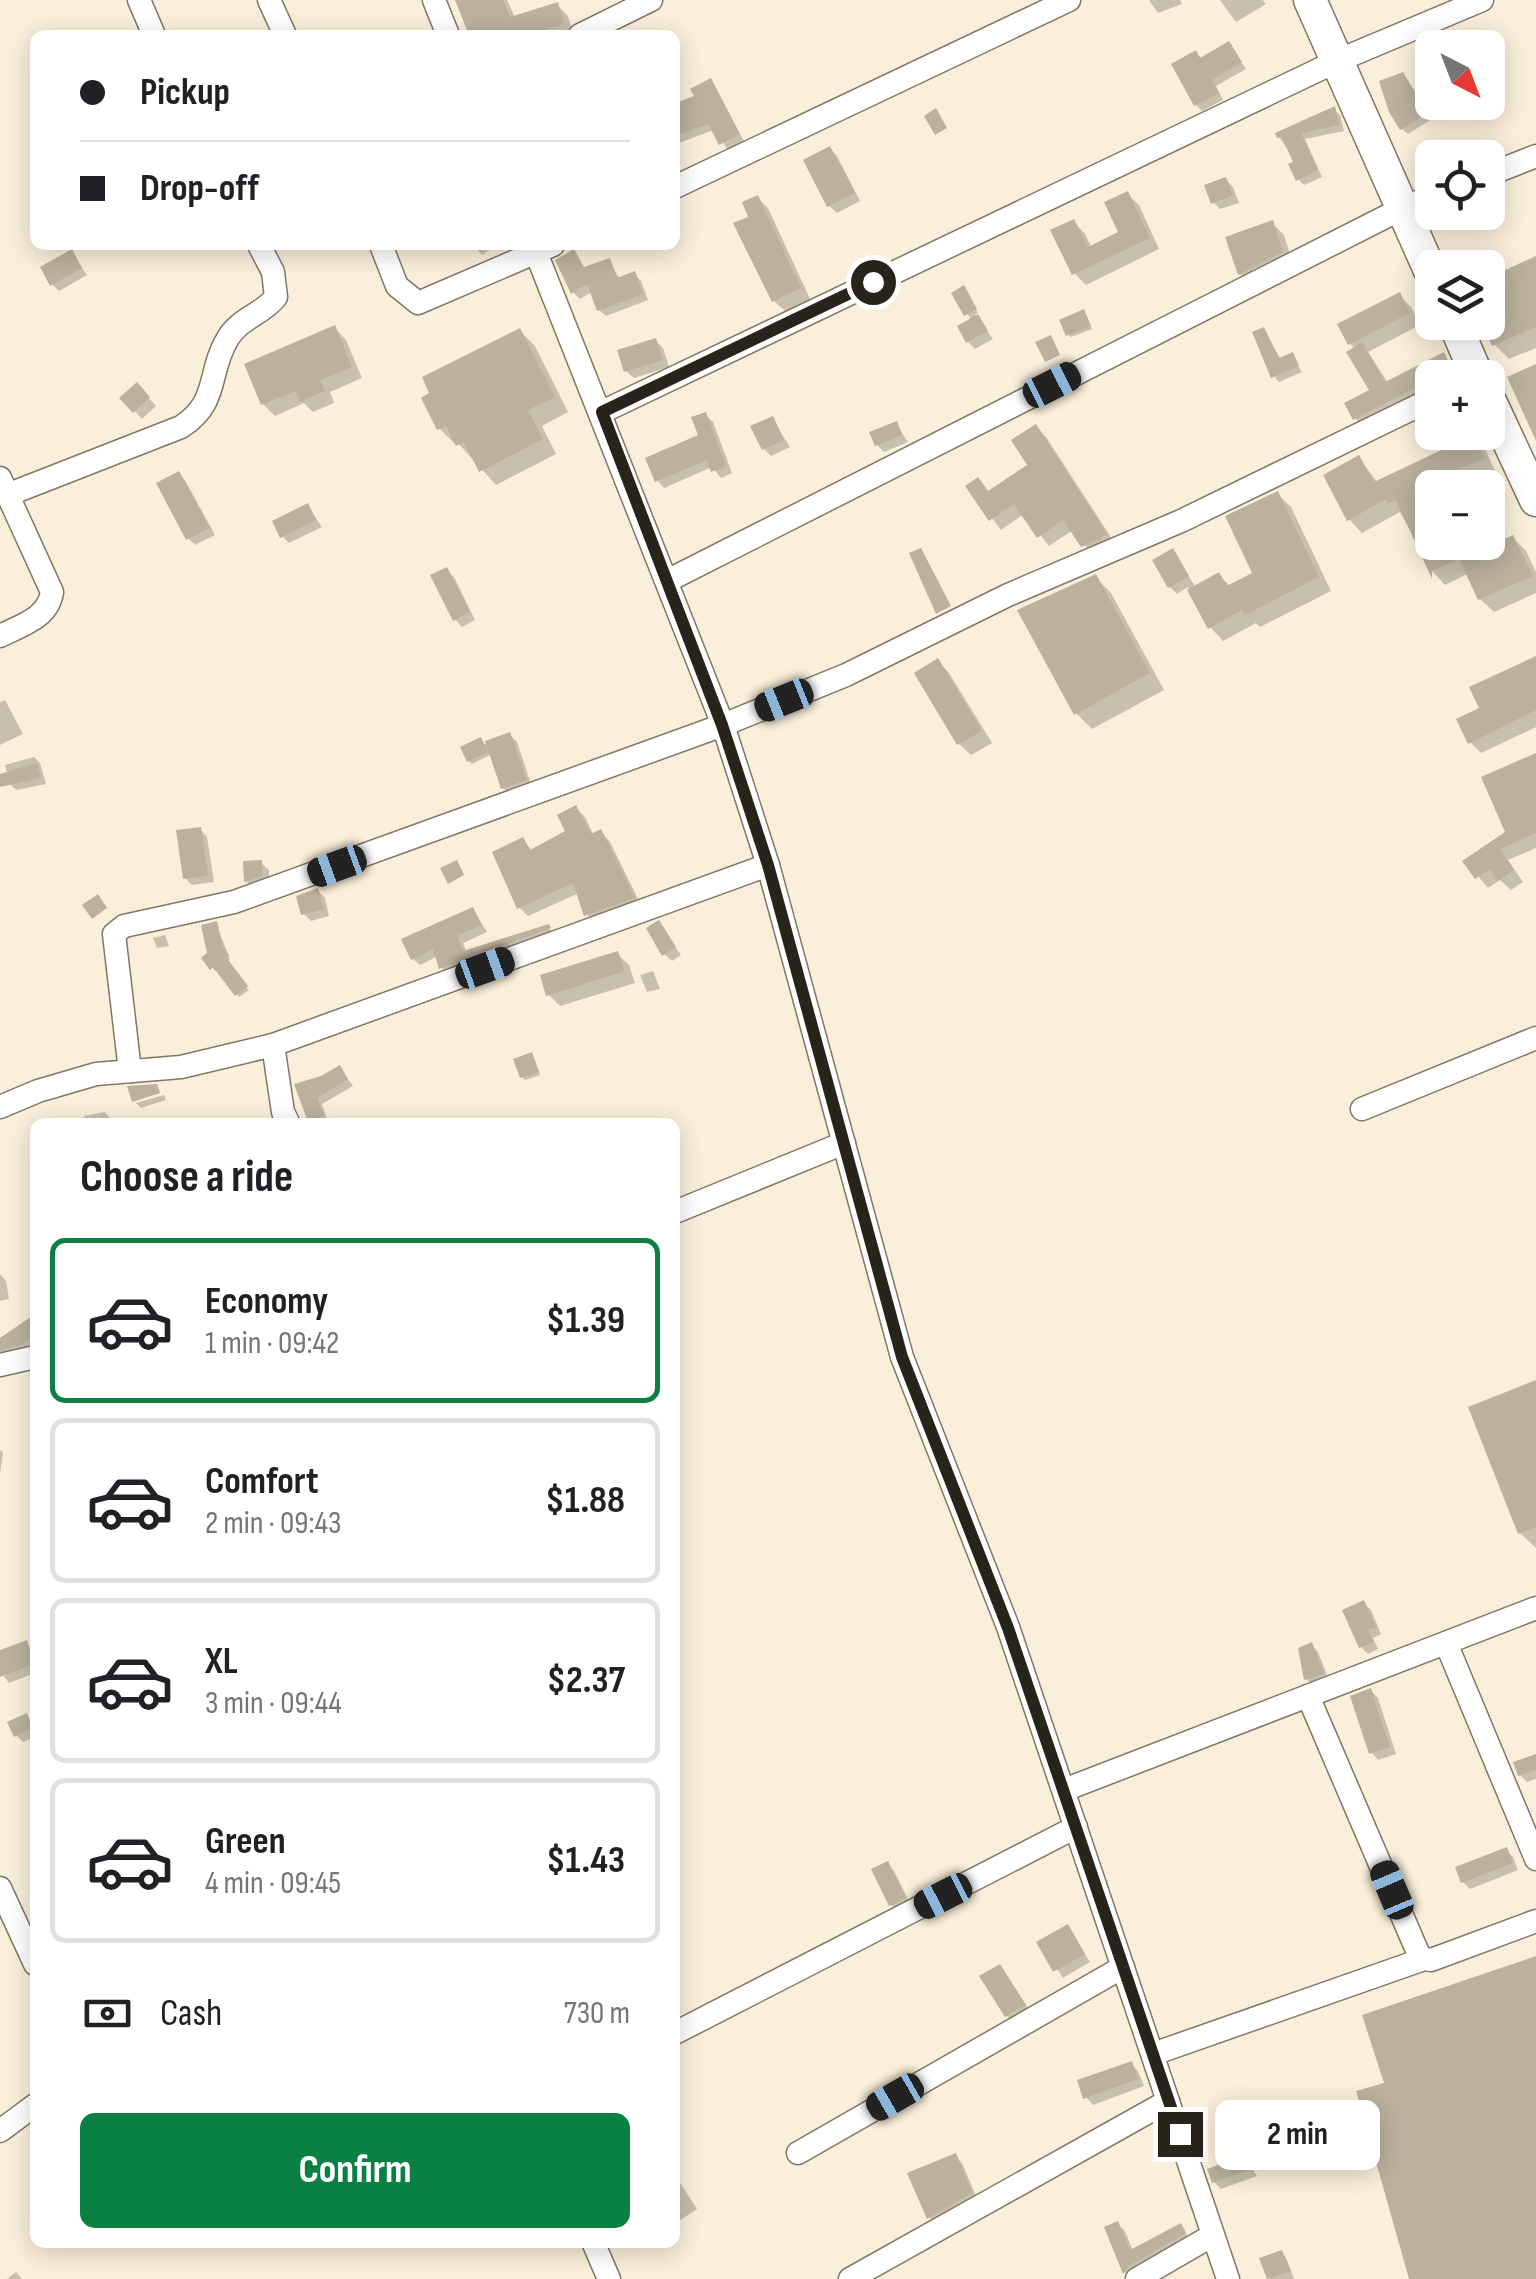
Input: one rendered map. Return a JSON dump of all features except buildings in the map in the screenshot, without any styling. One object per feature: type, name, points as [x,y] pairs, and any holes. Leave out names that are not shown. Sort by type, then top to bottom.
[{"type":"street","points":[[139,0],[152,30]]},
{"type":"street","points":[[269,0],[284,30]]},
{"type":"street","points":[[434,0],[446,30]]},
{"type":"street","points":[[590,30],[650,0]]},
{"type":"street","points":[[680,184],[1069,0]]},
{"type":"street","points":[[1310,0],[1338,61],[1415,197]]},
{"type":"street","points":[[602,412],[1338,61],[1482,0]]},
{"type":"street","points":[[1505,168],[1536,156]]},
{"type":"street","points":[[666,580],[1415,204]]},
{"type":"street","points":[[0,636],[40,616],[50,607],[52,592],[4,486],[181,427],[199,416],[227,339],[239,324],[268,306],[276,296],[273,272],[262,250]]},
{"type":"street","points":[[383,250],[398,286],[418,303],[537,250]]},
{"type":"street","points":[[542,250],[722,725],[768,865],[902,1357],[1008,1628],[1228,2279]]},
{"type":"street","points":[[130,1072],[114,934],[124,926],[234,902],[722,725],[846,675],[1008,595],[1180,521],[1415,407]]},
{"type":"street","points":[[1505,433],[1536,500]]},
{"type":"street","points":[[0,1107],[96,1074],[181,1067],[274,1045],[768,865]]},
{"type":"street","points":[[1362,1110],[1536,1038]]},
{"type":"street","points":[[274,1045],[286,1118]]},
{"type":"street","points":[[680,1210],[844,1142]]},
{"type":"street","points":[[0,1365],[30,1358]]},
{"type":"street","points":[[1064,1790],[1536,1608]]},
{"type":"street","points":[[1446,1643],[1536,1859]]},
{"type":"street","points":[[1308,1696],[1424,1959]]},
{"type":"street","points":[[680,2030],[1076,1827]]},
{"type":"street","points":[[0,1888],[30,1953]]},
{"type":"street","points":[[1153,2054],[1536,1921]]},
{"type":"street","points":[[798,2152],[1123,1967]]},
{"type":"street","points":[[850,2279],[1168,2101]]},
{"type":"street","points":[[0,2131],[30,2110]]},
{"type":"street","points":[[1137,2279],[1213,2235]]},
{"type":"street","points":[[596,2248],[609,2279]]},
{"type":"route","points":[[873,282],[602,412],[722,725],[768,865],[902,1357],[1008,1628],[1180,2134]]}]
